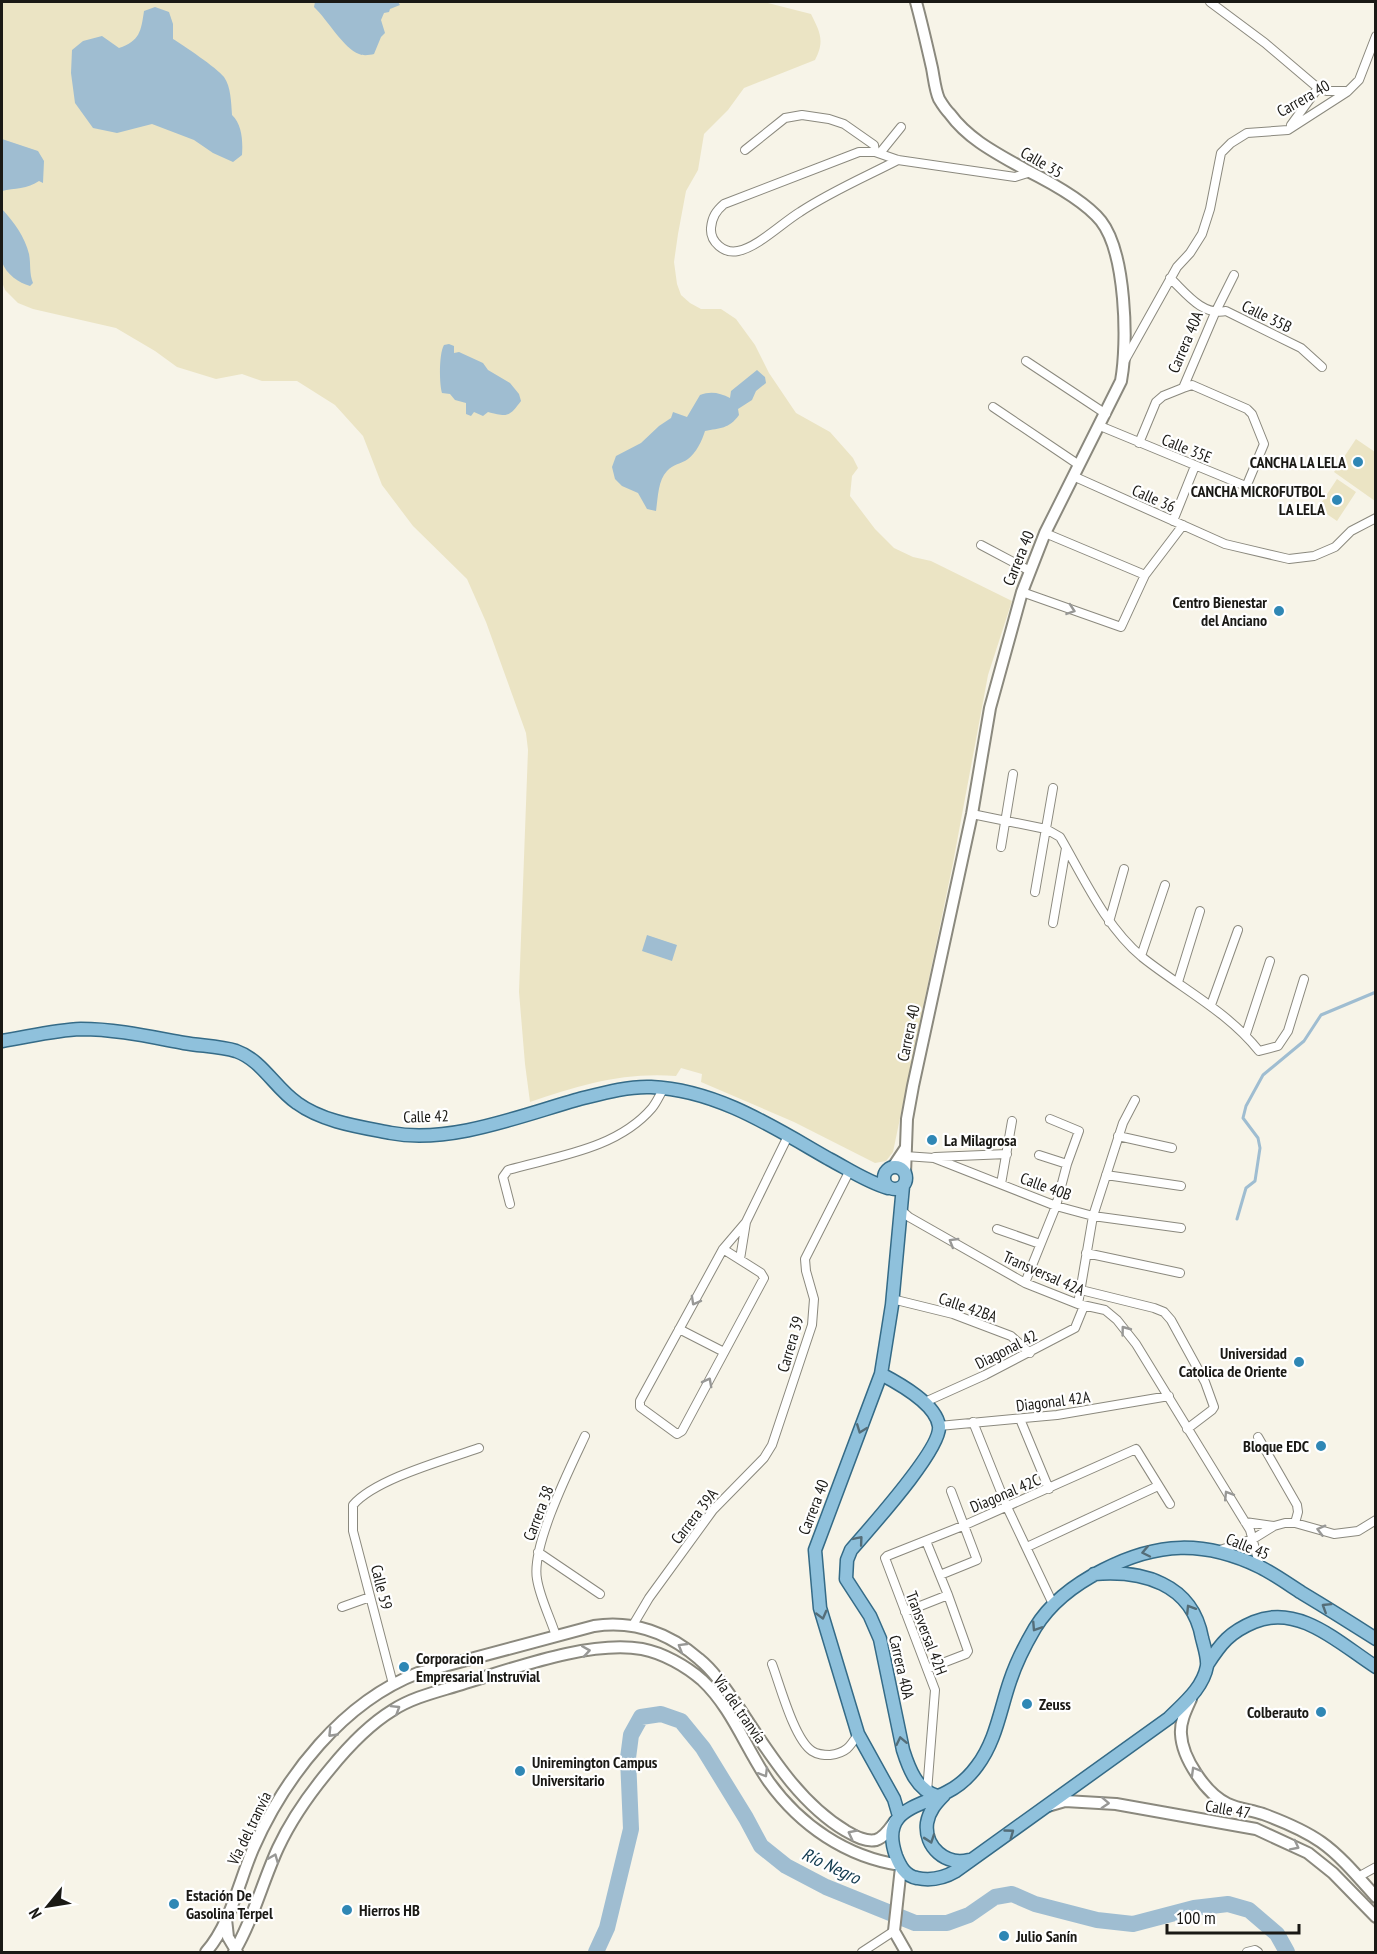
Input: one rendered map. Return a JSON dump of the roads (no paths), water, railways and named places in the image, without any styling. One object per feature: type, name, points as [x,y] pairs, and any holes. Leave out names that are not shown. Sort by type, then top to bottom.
[{"type":"main road","name":"Calle 35","points":[[916,2],[939,99],[963,130],[984,146],[1031,172],[1087,208],[1100,220],[1108,232],[1115,247],[1121,274],[1125,360]]},
{"type":"main road","name":"Carrera 40","points":[[897,1184],[905,1152],[913,1086],[972,814],[990,708],[1022,592],[1045,533],[1121,381],[1125,360]]},
{"type":"main road","name":"Calle 42","points":[[2,1041],[82,1029],[120,1032],[236,1051],[255,1062],[295,1102],[311,1112],[358,1126],[404,1135],[456,1131],[601,1094],[646,1087],[694,1092],[750,1115],[870,1182],[897,1184]]},
{"type":"main road","name":"Carrera 40","points":[[890,1169],[905,1152]]},
{"type":"main road","points":[[890,1169],[884,1180],[897,1184]]},
{"type":"main road","points":[[852,1171],[900,1169],[897,1184],[901,1207]]},
{"type":"main road","name":"Carrera 40","points":[[898,1816],[894,1799],[858,1734],[820,1608],[815,1550],[881,1374],[892,1299],[901,1207]]},
{"type":"main road","points":[[881,1374],[925,1402],[939,1426]]},
{"type":"main road","name":"Carrera 40A","points":[[937,1793],[918,1782],[909,1767],[903,1750],[880,1639],[870,1616],[849,1586],[845,1571],[846,1560],[851,1550],[922,1462],[936,1439],[939,1426]]},
{"type":"main road","name":"Calle 45","points":[[937,1793],[962,1782],[977,1766],[988,1748],[1019,1656],[1036,1626],[1053,1605],[1094,1574],[1129,1557],[1145,1552],[1189,1547],[1217,1551],[1260,1567],[1376,1639]]},
{"type":"main road","points":[[1094,1574],[1117,1572],[1135,1574],[1158,1581],[1172,1589],[1185,1601],[1195,1617],[1201,1633],[1207,1665]]},
{"type":"main road","points":[[900,1866],[912,1877],[928,1879],[947,1876],[972,1860],[1169,1718],[1192,1696],[1221,1642],[1243,1626],[1264,1618],[1281,1616],[1311,1625],[1376,1667]]},
{"type":"main road","name":"Vía del tranvía","points":[[207,1951],[226,1918],[253,1848],[283,1791],[318,1748],[360,1707],[393,1684],[418,1673],[594,1626],[633,1625],[655,1632],[701,1660],[724,1687],[785,1774],[810,1802],[838,1826],[854,1836],[874,1840],[886,1833],[898,1816]]},
{"type":"main road","name":"Vía del tranvía","points":[[235,1952],[279,1847],[298,1812],[332,1767],[373,1725],[411,1700],[559,1656],[591,1650],[642,1649],[669,1659],[687,1669],[703,1681],[715,1696],[734,1721],[769,1781],[806,1823],[848,1849],[900,1866]]},
{"type":"main road","name":"Calle 47","points":[[1192,1696],[1184,1715],[1181,1734],[1189,1760],[1200,1780],[1214,1796],[1229,1805],[1263,1814],[1292,1826],[1321,1842],[1376,1897]]},
{"type":"main road","points":[[906,1953],[894,1931],[900,1866],[894,1849],[893,1832],[898,1816],[937,1793]]},
{"type":"main road","points":[[937,1793],[930,1813],[927,1832],[934,1849],[950,1861],[972,1860]]},
{"type":"main road","name":"Calle 47","points":[[1047,1806],[1065,1802],[1116,1804],[1256,1829],[1308,1853],[1333,1873],[1376,1917]]},
{"type":"main road","points":[[898,1892],[912,1877]]},
{"type":"main road","points":[[207,1951],[235,1952],[228,1937],[226,1918]]},
{"type":"street","points":[[1210,2],[1265,43],[1318,88],[1327,91],[1347,92],[1359,80],[1376,36]]},
{"type":"street","points":[[1288,130],[1318,88]]},
{"type":"street","name":"Carrera 40","points":[[1125,360],[1170,278],[1202,234],[1210,209],[1221,153],[1231,143],[1247,134],[1288,130],[1347,92]]},
{"type":"street","points":[[745,150],[786,118],[802,115],[844,124],[874,145],[878,152]]},
{"type":"street","points":[[878,152],[901,127]]},
{"type":"street","points":[[898,160],[810,206],[749,248],[736,252],[725,250],[716,243],[711,228],[715,212],[724,204],[859,152],[878,152],[898,160],[1015,177],[1031,172]]},
{"type":"street","name":"Carrera 40A","points":[[1139,443],[1156,402],[1163,396],[1183,388],[1234,275]]},
{"type":"street","name":"Calle 35B","points":[[1170,278],[1201,307],[1215,314],[1226,311],[1301,348],[1322,367]]},
{"type":"street","points":[[1026,361],[1106,414]]},
{"type":"street","points":[[1183,388],[1192,385],[1247,409],[1252,414],[1263,444],[1246,487]]},
{"type":"street","points":[[993,407],[1079,465]]},
{"type":"street","name":"Calle 35E","points":[[1100,426],[1265,494]]},
{"type":"street","points":[[1173,521],[1196,466]]},
{"type":"street","name":"Calle 36","points":[[1073,476],[1225,544],[1289,559],[1314,556],[1335,547],[1352,531],[1376,518]]},
{"type":"street","points":[[1022,592],[1121,627],[1145,574],[1183,525]]},
{"type":"street","points":[[1045,533],[1145,574]]},
{"type":"street","points":[[981,545],[1030,571]]},
{"type":"street","points":[[1001,847],[1013,774]]},
{"type":"street","points":[[1035,892],[1053,788]]},
{"type":"street","points":[[972,814],[1046,829],[1060,837],[1109,922],[1141,956],[1211,1005],[1245,1034],[1259,1051],[1278,1046],[1288,1031],[1304,979]]},
{"type":"street","points":[[1053,923],[1066,848]]},
{"type":"street","points":[[1109,922],[1124,869]]},
{"type":"street","points":[[1141,956],[1165,885]]},
{"type":"street","points":[[1178,982],[1200,911]]},
{"type":"street","points":[[1211,1005],[1238,930]]},
{"type":"street","points":[[1245,1034],[1270,961]]},
{"type":"street","points":[[510,1204],[503,1177],[508,1170],[605,1142],[637,1122],[653,1107],[664,1088]]},
{"type":"street","name":"Diagonal 42","points":[[925,1402],[1030,1353],[1075,1328],[1081,1305],[1081,1290],[1093,1216],[1118,1136],[1135,1100]]},
{"type":"street","points":[[1025,1283],[1056,1206],[1078,1131],[1050,1119]]},
{"type":"street","points":[[1001,1184],[1012,1121]]},
{"type":"street","points":[[723,1249],[763,1275],[764,1278],[680,1434],[677,1434],[639,1404],[723,1249],[746,1222],[789,1136]]},
{"type":"street","points":[[1118,1136],[1172,1148]]},
{"type":"street","name":"Calle 40B","points":[[905,1152],[934,1158],[1056,1206],[1093,1216],[1181,1228]]},
{"type":"street","points":[[934,1158],[1007,1154]]},
{"type":"street","points":[[1039,1155],[1067,1164]]},
{"type":"street","name":"Carrera 39","points":[[779,1426],[812,1325],[814,1299],[805,1259],[852,1171]]},
{"type":"street","points":[[1106,1175],[1181,1186]]},
{"type":"street","name":"Transversal 42A","points":[[901,1207],[909,1217],[1025,1283],[1081,1305],[1105,1310],[1117,1320],[1136,1344],[1245,1521],[1253,1539],[1260,1567]]},
{"type":"street","points":[[740,1259],[746,1222]]},
{"type":"street","points":[[997,1229],[1040,1244]]},
{"type":"street","points":[[1086,1253],[1180,1273]]},
{"type":"street","name":"Transversal 42A","points":[[1081,1290],[1164,1312],[1182,1338],[1205,1382],[1214,1407],[1187,1429]]},
{"type":"street","name":"Calle 42BA","points":[[892,1299],[953,1314],[1011,1336],[1030,1353]]},
{"type":"street","points":[[679,1329],[724,1352]]},
{"type":"street","name":"Diagonal 42A","points":[[939,1426],[1102,1409],[1169,1396]]},
{"type":"street","points":[[1020,1419],[1049,1489]]},
{"type":"street","points":[[973,1422],[1007,1507],[1053,1605]]},
{"type":"street","name":"Carrera 39A","points":[[633,1625],[649,1598],[713,1510],[764,1458],[779,1426]]},
{"type":"street","name":"Carrera 38","points":[[556,1636],[537,1580],[538,1552],[570,1467],[585,1436]]},
{"type":"street","points":[[1257,1437],[1297,1505],[1295,1523]]},
{"type":"street","name":"Calle 59","points":[[393,1684],[353,1531],[352,1505],[358,1498],[386,1483],[479,1448]]},
{"type":"street","name":"Diagonal 42C","points":[[885,1558],[1049,1489],[1136,1449],[1158,1486]]},
{"type":"street","points":[[1027,1547],[1158,1486],[1170,1504]]},
{"type":"street","points":[[940,1575],[977,1560],[951,1491]]},
{"type":"street","points":[[1217,1551],[1253,1539],[1274,1526],[1285,1523],[1295,1523],[1334,1534],[1358,1531],[1376,1520]]},
{"type":"street","points":[[1245,1521],[1274,1526]]},
{"type":"street","points":[[926,1541],[968,1652],[927,1669]]},
{"type":"street","points":[[538,1552],[600,1594]]},
{"type":"street","name":"Transversal 42H","points":[[885,1558],[935,1690],[937,1793]]},
{"type":"street","points":[[905,1612],[948,1595]]},
{"type":"street","points":[[342,1607],[370,1597]]},
{"type":"street","points":[[772,1664],[797,1732],[804,1744],[813,1752],[822,1755],[841,1754],[849,1748],[858,1734]]},
{"type":"street","points":[[1358,1877],[1376,1867]]},
{"type":"street","points":[[862,1953],[894,1931]]},
{"type":"water","points":[[315,2],[398,2],[400,5],[384,13],[381,20],[385,33],[374,54],[361,55],[347,46],[314,7]]},
{"type":"water","points":[[155,7],[169,12],[173,24],[173,39],[224,77],[228,85],[232,115],[238,123],[242,139],[242,155],[233,162],[213,153],[194,140],[152,124],[117,133],[93,128],[75,103],[71,73],[72,50],[83,41],[102,36],[119,48],[126,45],[138,34],[144,11]]},
{"type":"water","points":[[2,139],[38,151],[44,161],[43,183],[39,181],[26,187],[2,191]]},
{"type":"water","points":[[2,209],[25,242],[30,258],[33,283],[30,286],[13,277],[2,262]]},
{"type":"water","points":[[444,345],[454,346],[454,353],[459,352],[483,363],[488,370],[510,383],[519,394],[521,401],[511,413],[500,415],[488,412],[483,416],[474,412],[471,416],[466,414],[466,403],[455,400],[450,394],[442,393],[441,354]]},
{"type":"water","points":[[757,370],[765,377],[766,383],[756,391],[752,400],[738,409],[739,415],[732,423],[705,431],[691,456],[667,471],[660,484],[656,511],[647,509],[638,493],[622,486],[615,479],[612,467],[616,456],[641,443],[671,418],[673,412],[687,417],[700,395],[708,393],[730,398],[731,391]]},
{"type":"water","points":[[647,935],[677,945],[672,961],[642,951]]},
{"type":"waterway","points":[[1237,1219],[1246,1188],[1255,1181],[1260,1148],[1258,1138],[1243,1118],[1246,1106],[1263,1075],[1304,1041],[1321,1015],[1376,992]]},
{"type":"waterway","name":"Río Negro","points":[[596,1952],[607,1928],[631,1829],[628,1758],[631,1735],[641,1717],[661,1714],[681,1721],[703,1748],[761,1846],[786,1866],[826,1887],[915,1923],[947,1923],[969,1915],[995,1897],[1012,1894],[1035,1904],[1097,1920],[1133,1924],[1194,1908],[1228,1904],[1249,1910],[1277,1934],[1287,1952]]},
{"type":"place","name":"CANCHA LA LELA","points":[[1358,462]]},
{"type":"place","name":"CANCHA MICROFUTBOL LA LELA","points":[[1337,500]]},
{"type":"place","name":"Centro Bienestar del Anciano","points":[[1279,611]]},
{"type":"place","name":"La Milagrosa","points":[[932,1140]]},
{"type":"place","name":"Universidad Catolica de Oriente","points":[[1299,1362]]},
{"type":"place","name":"Bloque EDC","points":[[1321,1446]]},
{"type":"place","name":"Corporacion Empresarial Instruvial","points":[[404,1667]]},
{"type":"place","name":"Zeuss","points":[[1027,1704]]},
{"type":"place","name":"Colberauto","points":[[1321,1712]]},
{"type":"place","name":"Uniremington Campus Universitario","points":[[520,1771]]},
{"type":"place","name":"Estación De Gasolina Terpel","points":[[174,1904]]},
{"type":"place","name":"Hierros HB","points":[[347,1910]]},
{"type":"place","name":"Julio Sanín","points":[[1004,1936]]}]
